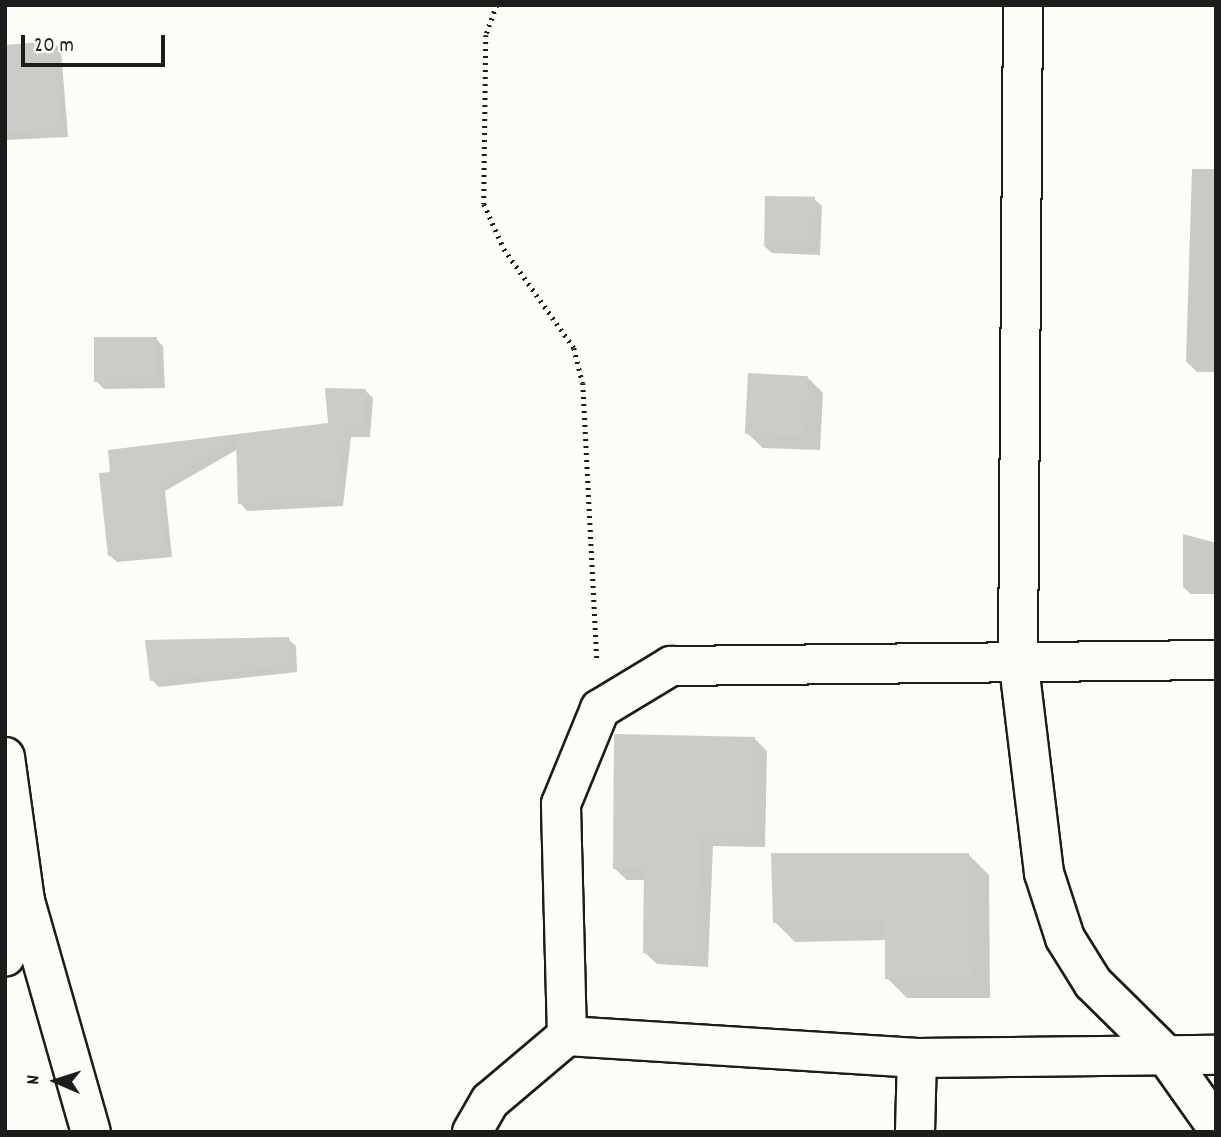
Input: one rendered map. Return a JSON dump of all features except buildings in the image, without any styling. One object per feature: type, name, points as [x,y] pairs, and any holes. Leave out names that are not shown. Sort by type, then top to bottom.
[{"type":"street","points":[[1023,5],[1018,658],[1044,873],[1065,938],[1093,982],[1165,1055],[1216,1126]]},
{"type":"street","points":[[567,1036],[561,804],[600,709],[671,666],[1018,658],[1216,660]]},
{"type":"street","points":[[5,757],[25,901],[91,1132]]},
{"type":"street","points":[[5,957],[25,901]]},
{"type":"street","points":[[472,1132],[489,1101],[567,1036],[917,1058],[1216,1055]]},
{"type":"street","points":[[915,1132],[917,1058]]},
{"type":"path","points":[[497,5],[486,35],[484,204],[504,249],[574,348],[583,383],[600,709]]}]
